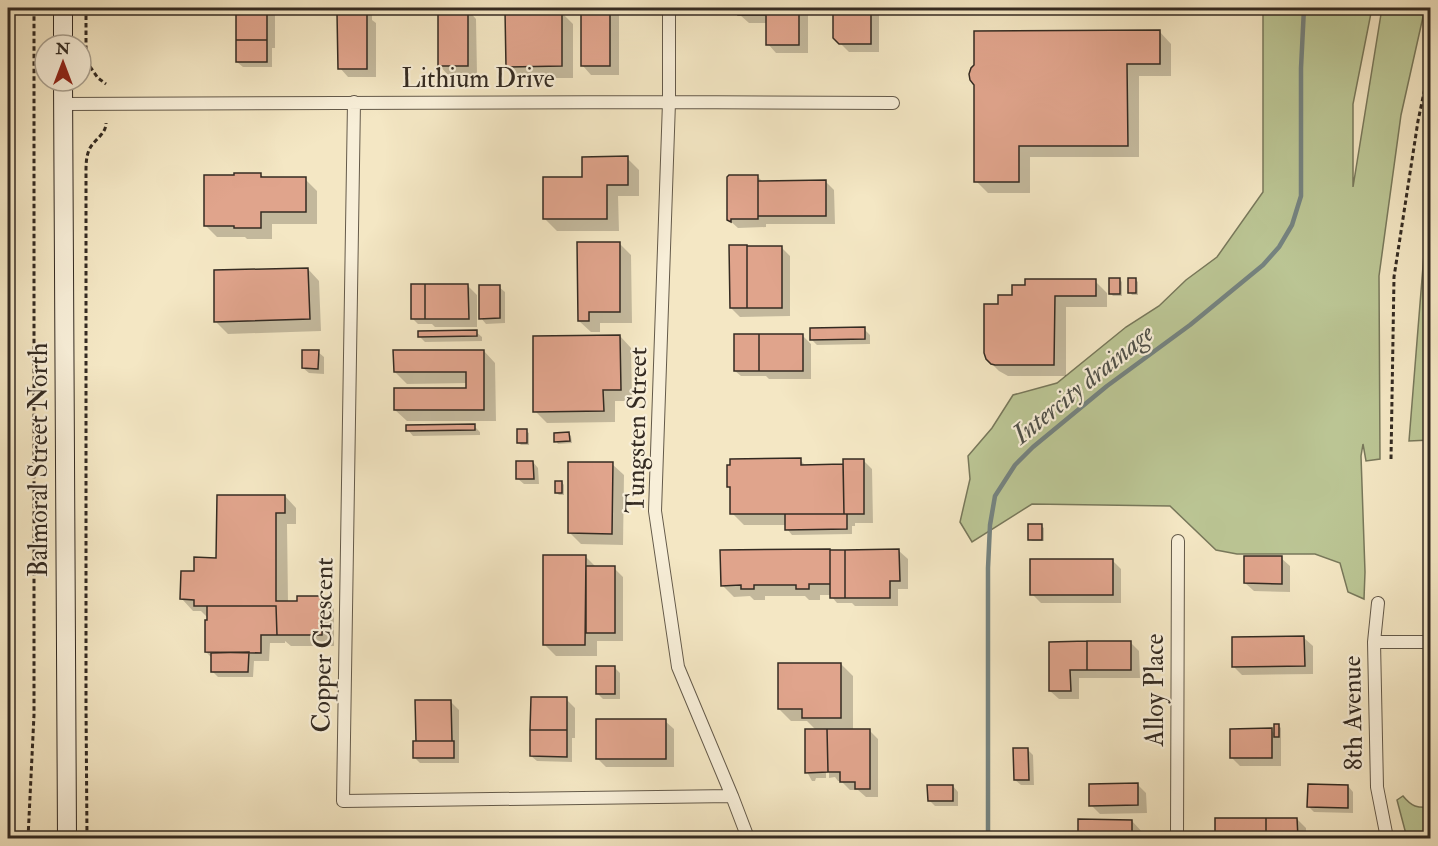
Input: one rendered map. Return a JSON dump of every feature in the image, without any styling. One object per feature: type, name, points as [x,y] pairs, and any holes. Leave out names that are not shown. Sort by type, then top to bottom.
[{"type":"main road","points":[[63,8],[63,33]]},
{"type":"main road","name":"Balmoral Street North","points":[[63,93],[67,838]]},
{"type":"street","name":"Tungsten Street","points":[[669,8],[669,102],[655,511],[678,667],[748,838]]},
{"type":"street","name":"Copper Crescent","points":[[354,102],[343,801],[732,796]]},
{"type":"street","name":"Lithium Drive","points":[[63,104],[893,103]]},
{"type":"street","name":"Alloy Place","points":[[1177,838],[1178,541]]},
{"type":"street","points":[[1374,642],[1378,603]]},
{"type":"street","name":"8th Avenue","points":[[1387,838],[1377,787],[1374,642],[1431,642]]},
{"type":"path","points":[[28,838],[34,715],[34,8]]},
{"type":"path","points":[[86,8],[86,61],[98,78],[106,84]]},
{"type":"path","points":[[1391,459],[1394,277],[1418,121],[1431,64]]},
{"type":"path","points":[[87,838],[86,161],[94,142],[106,129],[106,123]]},
{"type":"green space","points":[[1263,8],[1372,8],[1353,104],[1353,187],[1382,8],[1425,8],[1401,115],[1379,276],[1380,459],[1366,461],[1363,444],[1361,456],[1364,599],[1348,592],[1340,563],[1315,554],[1237,554],[1216,550],[1170,506],[1032,504],[972,542],[960,522],[970,479],[968,456],[992,428],[1013,395],[1057,383],[1126,327],[1159,306],[1186,280],[1217,257],[1263,192]]},
{"type":"green space","points":[[1430,218],[1430,440],[1409,441],[1424,254]]},
{"type":"green space","points":[[1403,796],[1415,806],[1430,807],[1430,838],[1407,838],[1397,800]]},
{"type":"building","points":[[236,8],[267,8],[267,40],[236,40]]},
{"type":"building","points":[[337,8],[367,8],[367,12],[337,13]]},
{"type":"building","points":[[581,8],[610,8],[610,66],[581,66]]},
{"type":"building","points":[[738,8],[799,8],[799,45],[766,45],[766,15],[738,15]]},
{"type":"building","points":[[833,8],[871,8],[871,44],[839,44],[833,38]]},
{"type":"building","points":[[438,9],[468,9],[468,66],[438,66]]},
{"type":"building","points":[[505,11],[562,11],[562,66],[506,67]]},
{"type":"building","points":[[367,12],[367,69],[338,69],[337,13]]},
{"type":"building","points":[[1160,30],[1160,64],[1127,64],[1128,146],[1019,146],[1019,182],[974,182],[974,85],[969,74],[974,65],[974,31]]},
{"type":"building","points":[[236,40],[267,40],[267,62],[236,62]]},
{"type":"building","points":[[628,156],[628,185],[607,185],[607,219],[543,219],[543,177],[582,177],[582,157]]},
{"type":"building","points":[[234,173],[261,173],[261,177],[306,177],[306,212],[261,212],[261,228],[204,226],[204,175],[234,175]]},
{"type":"building","points":[[729,175],[758,175],[758,219],[731,219],[731,222],[727,220],[727,177]]},
{"type":"building","points":[[826,180],[826,216],[758,216],[758,181]]},
{"type":"building","points":[[577,242],[620,242],[620,312],[589,312],[589,321],[578,321]]},
{"type":"building","points":[[729,245],[747,245],[747,308],[730,308]]},
{"type":"building","points":[[747,246],[782,246],[782,308],[747,308]]},
{"type":"building","points":[[308,268],[310,319],[214,322],[214,270]]},
{"type":"building","points":[[1109,278],[1120,278],[1120,294],[1109,294]]},
{"type":"building","points":[[1128,278],[1136,278],[1136,293],[1128,293]]},
{"type":"building","points":[[1025,279],[1096,279],[1096,296],[1055,296],[1054,365],[991,364],[984,353],[984,304],[998,304],[998,295],[1012,295],[1012,285],[1025,285]]},
{"type":"building","points":[[411,284],[425,284],[425,319],[411,319]]},
{"type":"building","points":[[425,284],[468,284],[469,319],[425,319]]},
{"type":"building","points":[[479,285],[500,285],[500,318],[479,319]]},
{"type":"building","points":[[865,327],[865,339],[810,340],[810,328]]},
{"type":"building","points":[[477,330],[477,336],[418,337],[418,331]]},
{"type":"building","points":[[734,334],[759,334],[759,371],[734,371]]},
{"type":"building","points":[[759,334],[803,334],[803,371],[759,371]]},
{"type":"building","points":[[620,335],[621,390],[603,390],[604,411],[533,412],[533,336]]},
{"type":"building","points":[[302,350],[319,350],[318,369],[302,368]]},
{"type":"building","points":[[393,350],[484,350],[484,410],[394,410],[394,388],[466,388],[466,372],[394,372]]},
{"type":"building","points":[[475,424],[475,430],[406,431],[406,425]]},
{"type":"building","points":[[517,429],[527,429],[527,443],[517,443]]},
{"type":"building","points":[[569,432],[570,441],[554,442],[554,433]]},
{"type":"building","points":[[801,458],[801,465],[843,464],[844,514],[730,514],[727,465],[730,465],[730,459]]},
{"type":"building","points":[[843,459],[864,459],[864,514],[844,514]]},
{"type":"building","points":[[516,461],[533,461],[534,479],[516,479]]},
{"type":"building","points":[[568,462],[613,462],[612,534],[568,533]]},
{"type":"building","points":[[555,481],[562,481],[562,493],[555,493]]},
{"type":"building","points":[[217,495],[285,495],[285,513],[276,513],[276,601],[297,601],[297,596],[323,596],[322,635],[277,635],[276,606],[194,606],[194,600],[180,599],[181,571],[194,571],[194,557],[216,558]]},
{"type":"building","points":[[785,514],[847,514],[847,529],[785,530]]},
{"type":"building","points":[[1028,524],[1042,524],[1042,540],[1028,540]]},
{"type":"building","points":[[830,549],[830,584],[809,584],[809,589],[796,589],[796,585],[754,585],[754,589],[741,589],[741,585],[721,586],[720,550]]},
{"type":"building","points":[[899,549],[900,581],[890,581],[890,598],[845,598],[845,550]]},
{"type":"building","points":[[830,550],[845,550],[845,598],[830,598]]},
{"type":"building","points":[[543,555],[586,555],[585,645],[543,645]]},
{"type":"building","points":[[1244,556],[1282,556],[1282,584],[1244,583]]},
{"type":"building","points":[[1030,559],[1113,559],[1113,595],[1030,595]]},
{"type":"building","points":[[586,566],[615,566],[615,633],[586,633]]},
{"type":"building","points":[[207,606],[276,606],[277,635],[261,635],[261,653],[205,652]]},
{"type":"building","points":[[1304,636],[1305,666],[1232,667],[1232,637]]},
{"type":"building","points":[[1087,641],[1131,641],[1131,670],[1087,670]]},
{"type":"building","points":[[1087,641],[1087,670],[1070,670],[1071,691],[1049,691],[1049,642]]},
{"type":"building","points":[[249,652],[248,672],[211,672],[211,653]]},
{"type":"building","points":[[778,663],[841,663],[841,718],[802,718],[802,709],[778,709]]},
{"type":"building","points":[[596,666],[615,666],[615,694],[596,694]]},
{"type":"building","points":[[531,697],[567,697],[567,730],[530,730]]},
{"type":"building","points":[[415,700],[451,700],[452,741],[416,741]]},
{"type":"building","points":[[1428,711],[1430,711],[1430,760],[1429,760]]},
{"type":"building","points":[[596,719],[666,719],[666,759],[596,759]]},
{"type":"building","points":[[1274,724],[1279,724],[1279,737],[1274,737]]},
{"type":"building","points":[[1272,728],[1272,758],[1230,758],[1230,729]]},
{"type":"building","points":[[805,729],[827,729],[828,772],[805,773]]},
{"type":"building","points":[[827,729],[870,729],[870,789],[855,789],[855,782],[840,782],[840,772],[828,772]]},
{"type":"building","points":[[530,730],[567,730],[567,757],[530,756]]},
{"type":"building","points":[[413,741],[454,741],[454,758],[413,758]]},
{"type":"building","points":[[1013,748],[1028,748],[1029,780],[1014,780]]},
{"type":"building","points":[[1138,783],[1138,805],[1089,806],[1089,784]]},
{"type":"building","points":[[1308,784],[1348,785],[1348,808],[1307,807]]},
{"type":"building","points":[[927,785],[953,785],[953,801],[928,801]]},
{"type":"building","points":[[1215,818],[1266,818],[1266,838],[1215,838]]},
{"type":"building","points":[[1266,818],[1297,818],[1298,838],[1266,838]]},
{"type":"building","points":[[1078,819],[1132,820],[1132,838],[1078,838]]},
{"type":"waterway","name":"Intercity drainage","points":[[988,838],[988,568],[990,525],[995,496],[1015,465],[1033,447],[1107,386],[1190,325],[1263,265],[1279,247],[1292,225],[1301,196],[1301,68],[1304,8]]}]
